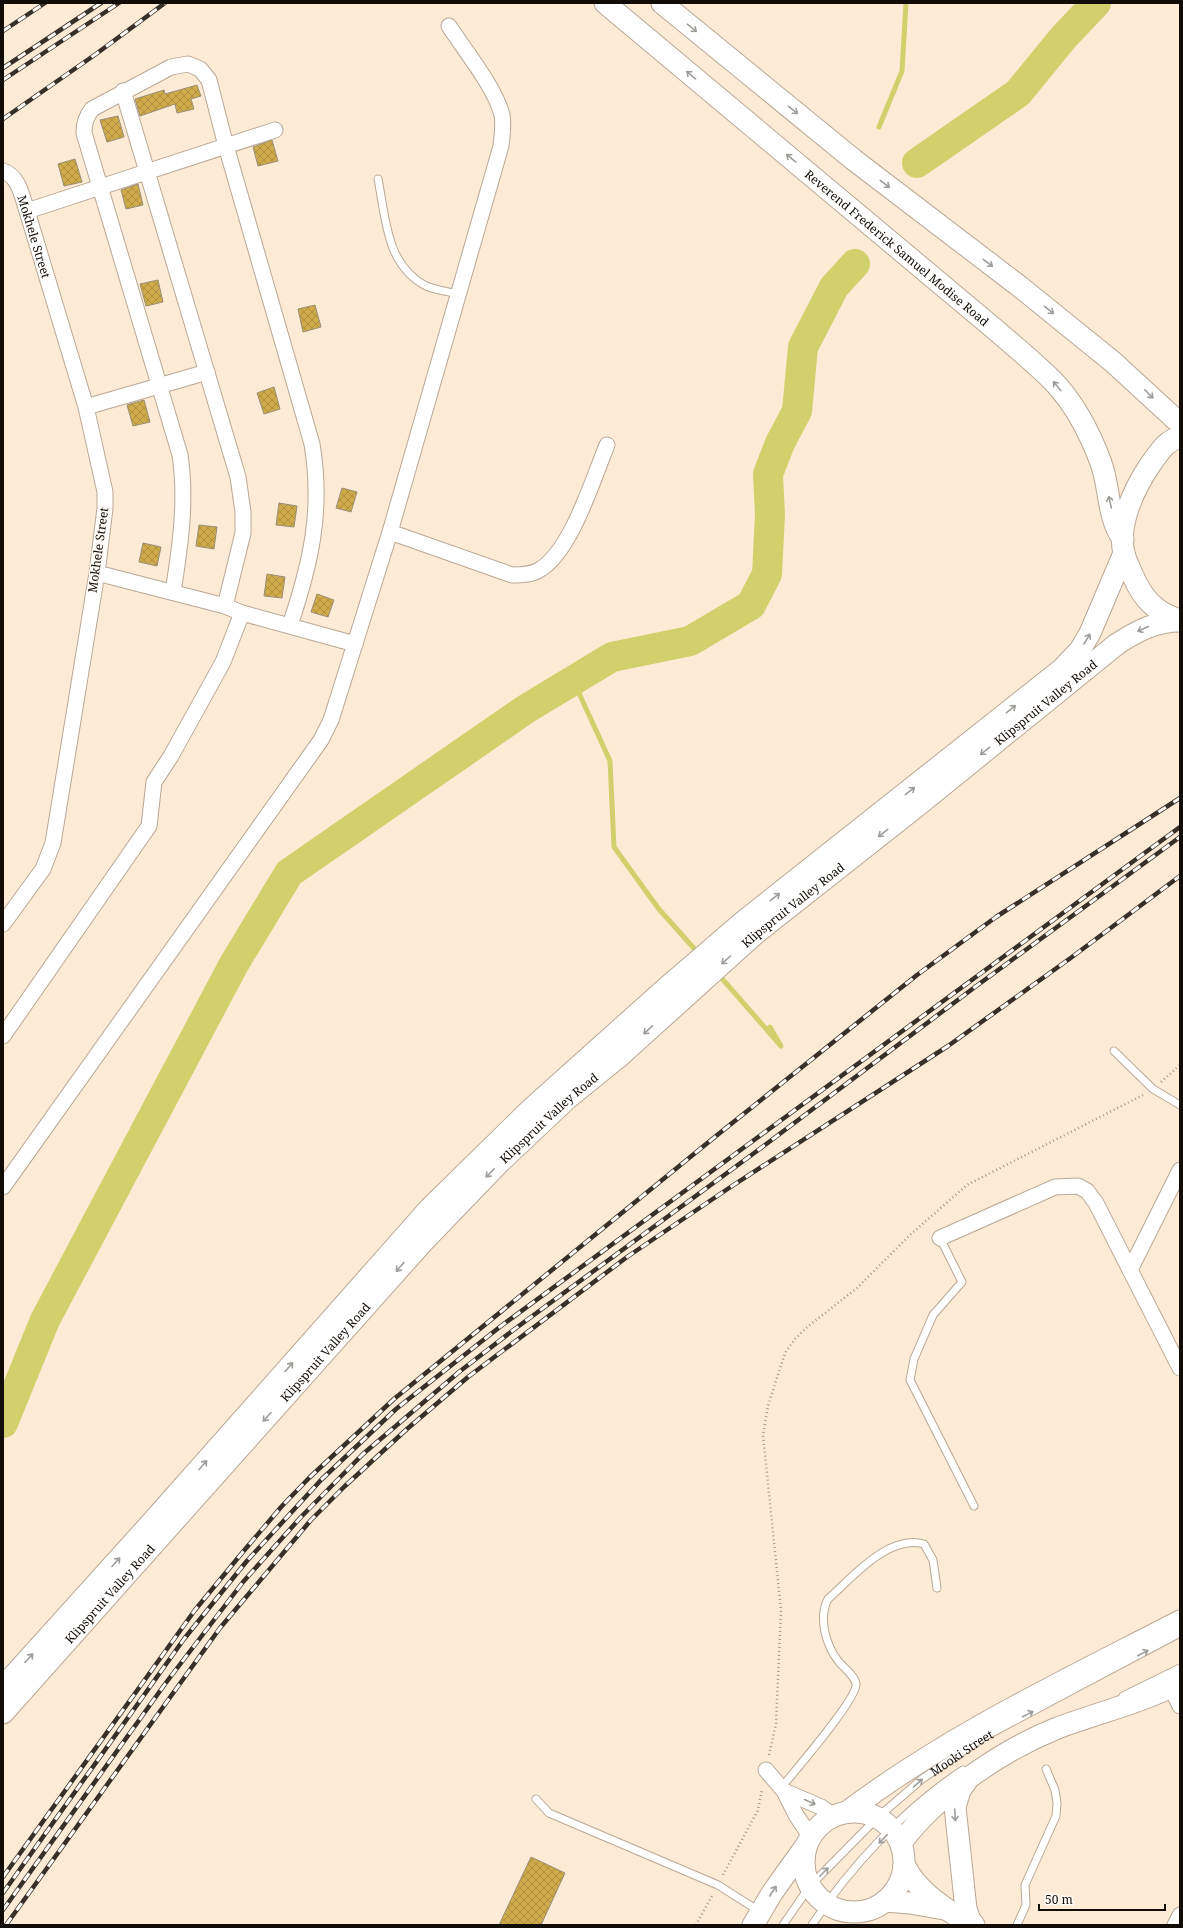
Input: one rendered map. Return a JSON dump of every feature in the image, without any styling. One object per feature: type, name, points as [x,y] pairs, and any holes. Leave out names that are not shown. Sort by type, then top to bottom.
[{"type":"main road","name":"Reverend Frederick Samuel Modise Road","points":[[605,3],[992,326],[1053,382],[1074,407],[1101,464],[1115,523],[1136,582],[1145,598],[1161,613],[1180,620]]},
{"type":"main road","points":[[662,3],[854,160],[1019,286],[1114,362],[1175,419],[1180,421]]},
{"type":"main road","name":"Klipspruit Valley Road","points":[[3,1687],[152,1522],[429,1209],[532,1108],[672,996],[749,927],[1062,669],[1080,650],[1090,633],[1123,546],[1126,518],[1141,478],[1162,447],[1172,440],[1180,437]]},
{"type":"main road","name":"Klipspruit Valley Road","points":[[749,927],[921,803],[1117,644],[1132,634],[1153,624],[1165,621],[1180,620]]},
{"type":"main road","name":"Klipspruit Valley Road","points":[[3,1713],[422,1243],[500,1162],[568,1098],[622,1055],[672,996]]},
{"type":"main road","name":"Mooki Street","points":[[808,1840],[822,1823],[840,1814],[888,1781],[1006,1711],[1180,1621]]},
{"type":"main road","name":"Mooki Street","points":[[890,1830],[914,1825],[969,1772],[988,1766],[1040,1735],[1156,1695],[1177,1692]]},
{"type":"main road","points":[[969,1772],[957,1799],[955,1813],[966,1909],[970,1920],[974,1925]]},
{"type":"main road","points":[[840,1814],[863,1813],[890,1830],[904,1866],[915,1883],[970,1925]]},
{"type":"main road","points":[[808,1840],[804,1865],[810,1886],[826,1904],[850,1918],[877,1907],[885,1902],[895,1892],[901,1880],[904,1866]]},
{"type":"main road","points":[[757,1918],[808,1840]]},
{"type":"main road","points":[[885,1902],[910,1902],[949,1910]]},
{"type":"street","points":[[3,1187],[321,740],[331,720],[390,532],[501,146],[503,121],[492,90],[449,26]]},
{"type":"street","points":[[173,592],[178,556],[182,475],[180,455],[84,133],[84,125],[86,117],[92,109],[171,67],[188,64],[200,69],[209,80],[226,146],[305,415],[317,473],[315,528],[299,599],[290,625]]},
{"type":"street","points":[[124,91],[238,477],[243,512],[243,533],[225,606]]},
{"type":"street","points":[[27,211],[275,130]]},
{"type":"street","name":"Mokhele Street","points":[[3,924],[43,869],[53,843],[97,573],[105,508],[105,492],[86,407],[27,211],[16,180],[6,172]]},
{"type":"street","points":[[86,407],[207,372]]},
{"type":"street","points":[[390,532],[512,575],[526,574],[539,570],[552,560],[563,547],[571,532],[607,445]]},
{"type":"street","points":[[97,573],[225,606],[242,613],[290,625],[354,644]]},
{"type":"street","points":[[3,1036],[149,826],[154,782],[171,756],[223,662],[242,613]]},
{"type":"street","points":[[1130,1270],[1180,1170]]},
{"type":"street","points":[[940,1238],[1055,1187],[1078,1186],[1087,1191],[1096,1203],[1180,1368]]},
{"type":"street","points":[[766,1770],[783,1789],[808,1840]]},
{"type":"street","points":[[783,1789],[821,1807],[840,1814]]},
{"type":"street","points":[[1175,1925],[1180,1915]]},
{"type":"lane","points":[[378,179],[392,250],[406,272],[427,286],[459,294]]},
{"type":"lane","points":[[1114,1050],[1153,1089],[1180,1105]]},
{"type":"lane","points":[[940,1238],[962,1282],[933,1315],[914,1359],[910,1380],[974,1506]]},
{"type":"lane","points":[[783,1789],[844,1708],[855,1689],[856,1684],[853,1678],[830,1649],[826,1635],[824,1607],[828,1599],[880,1552],[902,1543],[918,1542],[924,1544],[933,1560],[937,1588]]},
{"type":"lane","name":"Mooki Street","points":[[812,1925],[826,1904],[890,1830],[922,1779],[984,1737],[1180,1633]]},
{"type":"lane","points":[[1117,1698],[1180,1668]]},
{"type":"lane","name":"Mooki Street","points":[[1000,1748],[1072,1715]]},
{"type":"lane","points":[[1017,1925],[1026,1905],[1026,1885],[1056,1816],[1057,1803],[1055,1790],[1046,1769]]},
{"type":"lane","points":[[536,1799],[549,1813],[718,1885],[757,1918]]},
{"type":"lane","name":"Mooki Street","points":[[783,1925],[810,1886],[890,1830]]},
{"type":"path","points":[[696,1925],[758,1810],[776,1724],[781,1610],[763,1435],[770,1400],[785,1353],[795,1339],[806,1328],[857,1288],[911,1234],[966,1185],[1153,1089],[1180,1065]]},
{"type":"building","points":[[197,85],[201,96],[191,99],[194,109],[177,113],[175,104],[140,116],[135,99],[164,90],[165,94]]},
{"type":"building","points":[[118,116],[124,137],[107,142],[100,120]]},
{"type":"building","points":[[272,140],[278,161],[258,166],[253,147]]},
{"type":"building","points":[[75,159],[82,182],[64,186],[58,164]]},
{"type":"building","points":[[138,184],[143,205],[126,209],[121,190]]},
{"type":"building","points":[[158,280],[163,302],[146,306],[140,284]]},
{"type":"building","points":[[315,305],[321,327],[303,332],[298,309]]},
{"type":"building","points":[[274,387],[280,409],[264,414],[257,393]]},
{"type":"building","points":[[144,400],[150,422],[133,426],[127,405]]},
{"type":"building","points":[[342,488],[357,492],[351,512],[336,508]]},
{"type":"building","points":[[279,503],[297,506],[294,527],[276,525]]},
{"type":"building","points":[[199,525],[217,527],[214,549],[196,546]]},
{"type":"building","points":[[143,543],[161,547],[157,566],[139,562]]},
{"type":"building","points":[[267,574],[285,577],[282,598],[264,596]]},
{"type":"building","points":[[317,594],[334,600],[328,617],[311,612]]},
{"type":"building","points":[[531,1857],[565,1873],[541,1925],[499,1925]]},
{"type":"waterway","points":[[879,127],[902,71],[906,3]]},
{"type":"waterway","points":[[917,163],[1018,93],[1063,38],[1096,3]]},
{"type":"waterway","points":[[3,1423],[45,1320],[234,964],[289,873],[526,709],[612,657],[690,641],[751,605],[767,574],[770,515],[768,474],[780,443],[797,411],[803,347],[834,287],[855,264]]},
{"type":"waterway","points":[[573,680],[610,761],[614,847],[658,908],[699,954]]},
{"type":"waterway","points":[[718,974],[781,1046],[770,1027]]},
{"type":"railway","points":[[3,31],[45,3]]},
{"type":"railway","points":[[3,68],[101,3]]},
{"type":"railway","points":[[3,80],[119,3]]},
{"type":"railway","points":[[3,119],[96,54],[165,3]]},
{"type":"railway","points":[[3,1877],[195,1610],[282,1506],[310,1477],[394,1399],[716,1136],[917,975],[996,917],[1180,798]]},
{"type":"railway","points":[[3,1893],[184,1639],[246,1562],[321,1480],[396,1409],[501,1326],[1180,827]]},
{"type":"railway","points":[[3,1910],[165,1684],[243,1582],[301,1517],[363,1454],[459,1372],[512,1331],[761,1148],[975,987],[1180,837]]},
{"type":"railway","points":[[6,1925],[220,1628],[311,1520],[345,1486],[407,1429],[468,1377],[627,1257],[729,1188],[948,1046],[1072,957],[1180,876]]}]
